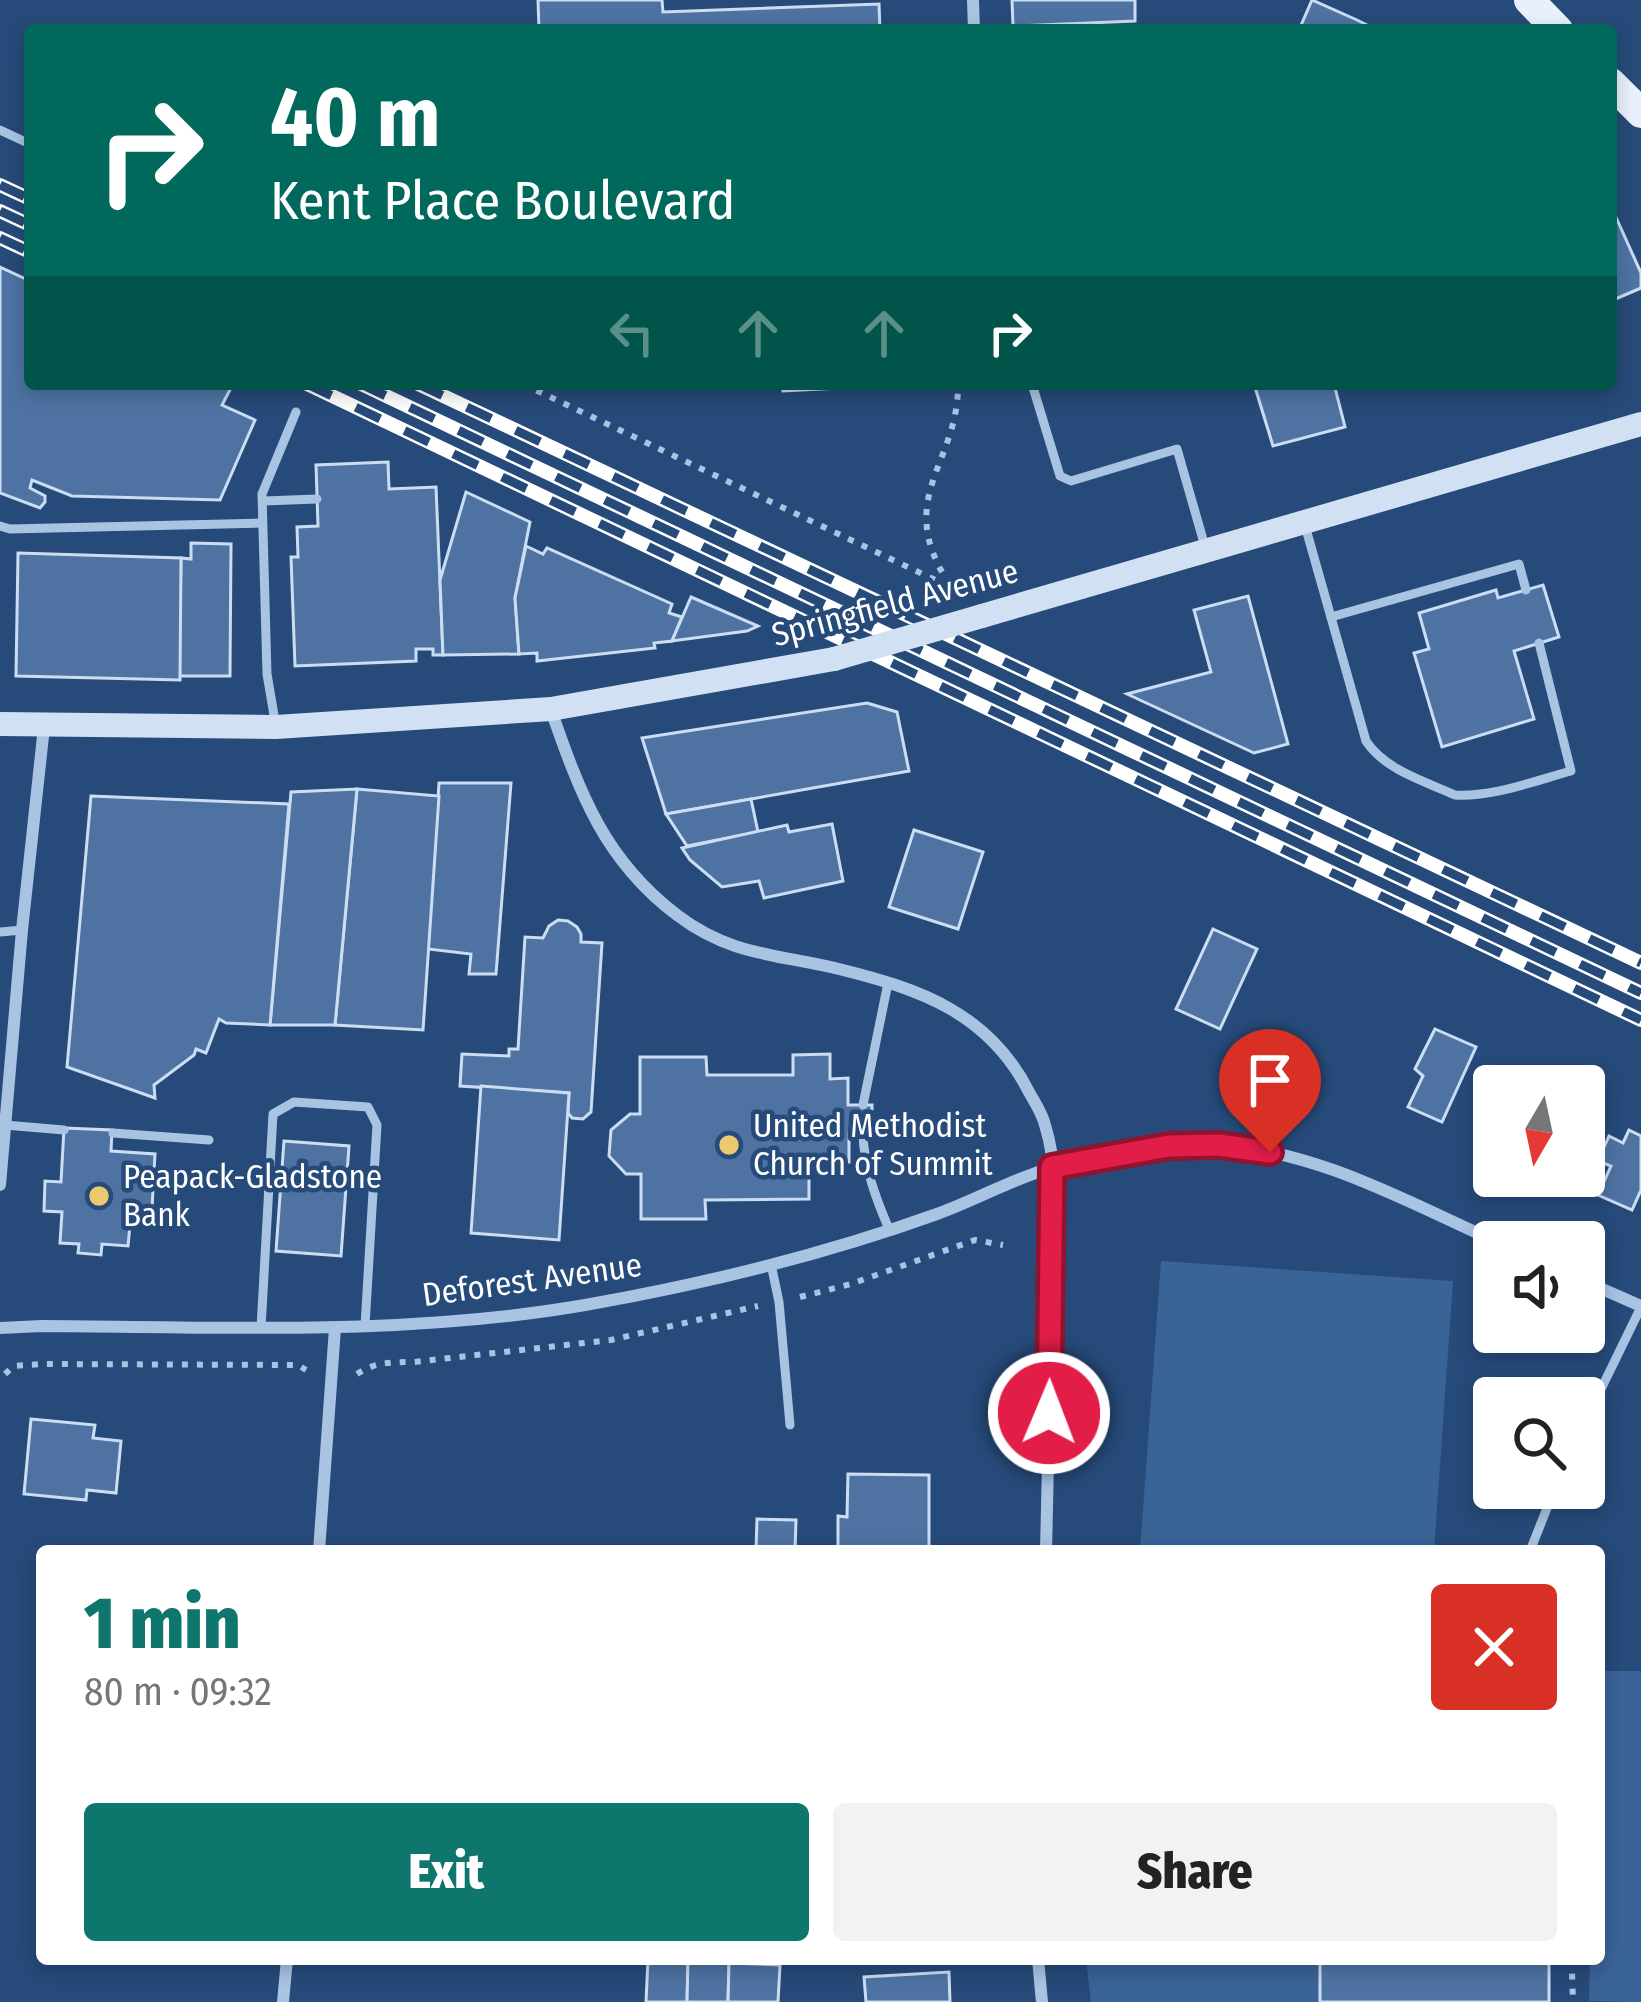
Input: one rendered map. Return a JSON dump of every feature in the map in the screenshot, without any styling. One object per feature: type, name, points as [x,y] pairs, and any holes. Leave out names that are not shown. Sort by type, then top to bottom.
[{"type":"main road","points":[[1529,0],[1552,24]]},
{"type":"main road","points":[[1617,89],[1641,113]]},
{"type":"main road","name":"Springfield Avenue","points":[[0,724],[275,727],[550,709],[834,659],[1641,424]]},
{"type":"street","points":[[550,709],[575,782],[619,860],[677,915],[712,938],[754,954],[836,968],[949,1007],[1004,1050],[1044,1121],[1052,1167],[1046,1545]]},
{"type":"street","points":[[0,1185],[44,727]]},
{"type":"street","name":"Deforest Avenue","points":[[0,1328],[365,1327],[467,1321],[586,1305],[771,1264],[937,1214],[1052,1167],[1169,1146],[1219,1145],[1322,1164],[1473,1231]]},
{"type":"street","points":[[1605,1290],[1641,1306]]},
{"type":"street","points":[[319,1545],[335,1328]]},
{"type":"street","points":[[283,2002],[286,1965]]},
{"type":"street","points":[[1039,1965],[1042,2002]]},
{"type":"lane","points":[[1034,390],[1065,481],[1177,449],[1207,551]]},
{"type":"lane","points":[[275,727],[267,674],[262,494],[296,412]]},
{"type":"lane","points":[[264,502],[317,499]]},
{"type":"lane","points":[[1304,522],[1366,741],[1387,764],[1455,795],[1486,794],[1571,771],[1539,643]]},
{"type":"lane","points":[[0,526],[262,523]]},
{"type":"lane","points":[[1331,617],[1520,564],[1526,590]]},
{"type":"lane","points":[[0,932],[22,930]]},
{"type":"lane","points":[[863,1105],[888,983]]},
{"type":"lane","points":[[261,1328],[273,1114],[294,1102],[368,1107],[377,1125],[365,1327]]},
{"type":"lane","points":[[5,1125],[64,1130]]},
{"type":"lane","points":[[112,1133],[209,1140]]},
{"type":"lane","points":[[863,1134],[876,1198],[889,1229]]},
{"type":"lane","points":[[771,1264],[790,1425]]},
{"type":"lane","points":[[1605,1381],[1641,1306]]},
{"type":"lane","points":[[1532,1545],[1547,1509]]},
{"type":"path","points":[[536,390],[952,588],[935,563],[927,528],[932,478],[952,426],[957,390]]},
{"type":"path","points":[[357,1374],[384,1362],[610,1340],[851,1284],[975,1240],[1003,1245]]},
{"type":"path","points":[[5,1374],[14,1366],[40,1364],[298,1365],[309,1372]]},
{"type":"path","points":[[1570,1965],[1573,2002]]},
{"type":"shaded area","points":[[1161,1261],[1453,1281],[1434,1545],[1140,1545]]},
{"type":"shaded area","points":[[1605,1671],[1641,1671],[1641,2002],[1589,2001],[1590,1965],[1605,1965]]},
{"type":"shaded area","points":[[1087,1965],[1320,1965],[1320,2002],[1091,2002]]},
{"type":"building","points":[[538,0],[662,0],[663,12],[879,4],[880,24],[539,24]]},
{"type":"building","points":[[1012,0],[1135,0],[1135,21],[1013,24]]},
{"type":"building","points":[[1312,0],[1365,24],[1302,24]]},
{"type":"building","points":[[1617,219],[1641,273],[1641,288],[1617,298]]},
{"type":"building","points":[[0,267],[24,278],[24,390],[230,390],[222,405],[255,420],[220,500],[72,496],[32,480],[30,488],[45,496],[40,508],[0,493]]},
{"type":"building","points":[[1256,390],[1336,390],[1345,427],[1273,446]]},
{"type":"building","points":[[388,462],[389,489],[436,487],[443,655],[433,655],[433,649],[416,649],[416,661],[295,666],[291,557],[298,557],[297,527],[318,526],[316,465]]},
{"type":"building","points":[[466,492],[530,522],[515,598],[519,654],[443,655],[440,580]]},
{"type":"building","points":[[191,543],[231,544],[230,676],[179,676],[181,558],[191,559]]},
{"type":"building","points":[[526,546],[543,554],[547,548],[672,604],[669,613],[682,617],[672,641],[654,643],[655,648],[537,661],[537,653],[519,654],[515,598]]},
{"type":"building","points":[[18,553],[181,558],[180,680],[16,676]]},
{"type":"building","points":[[1543,585],[1559,637],[1514,651],[1534,719],[1442,747],[1414,653],[1429,649],[1419,613],[1496,590],[1498,598]]},
{"type":"building","points":[[1248,596],[1288,744],[1254,753],[1127,694],[1211,672],[1194,610]]},
{"type":"building","points":[[691,597],[758,626],[672,641]]},
{"type":"building","points":[[867,703],[897,712],[909,771],[666,814],[642,738]]},
{"type":"building","points":[[439,783],[511,783],[496,974],[469,974],[471,954],[428,949]]},
{"type":"building","points":[[357,789],[439,796],[423,1030],[335,1025]]},
{"type":"building","points":[[357,789],[335,1025],[270,1025],[291,792]]},
{"type":"building","points":[[91,796],[289,804],[270,1025],[219,1019],[206,1053],[196,1049],[154,1085],[155,1098],[67,1067]]},
{"type":"building","points":[[751,799],[758,832],[687,846],[666,814]]},
{"type":"building","points":[[832,824],[843,881],[764,898],[759,881],[722,887],[682,848],[787,825],[789,832]]},
{"type":"building","points":[[914,830],[983,852],[958,929],[889,907]]},
{"type":"building","points":[[558,920],[577,927],[581,942],[602,943],[591,1112],[583,1119],[568,1113],[569,1093],[460,1086],[462,1054],[509,1056],[509,1049],[518,1049],[525,937],[543,938]]},
{"type":"building","points":[[1213,929],[1257,949],[1220,1029],[1176,1009]]},
{"type":"building","points":[[1435,1029],[1476,1047],[1442,1122],[1408,1107],[1423,1076],[1415,1069]]},
{"type":"building","name":"United Methodist Church of Summit","points":[[830,1054],[830,1079],[848,1078],[848,1105],[872,1105],[872,1134],[849,1134],[849,1162],[809,1163],[809,1199],[705,1200],[706,1219],[641,1219],[641,1174],[626,1174],[609,1156],[611,1130],[630,1114],[640,1114],[640,1057],[706,1057],[707,1075],[793,1075],[793,1055]]},
{"type":"building","points":[[481,1086],[569,1093],[559,1240],[471,1233]]},
{"type":"building","name":"Peapack-Gladstone Bank","points":[[64,1128],[112,1130],[111,1151],[155,1154],[151,1226],[130,1225],[128,1246],[102,1244],[101,1255],[78,1253],[79,1244],[60,1243],[62,1212],[44,1211],[45,1181],[61,1182]]},
{"type":"building","points":[[1629,1130],[1641,1136],[1641,1190],[1632,1210],[1603,1197],[1611,1166],[1605,1164],[1605,1145],[1609,1136],[1623,1143]]},
{"type":"building","points":[[284,1141],[349,1146],[341,1256],[276,1251]]},
{"type":"building","points":[[31,1419],[95,1425],[93,1438],[121,1441],[116,1493],[87,1490],[86,1500],[24,1494]]},
{"type":"building","points":[[848,1474],[929,1475],[929,1545],[838,1545],[838,1516],[847,1517]]},
{"type":"building","points":[[757,1519],[796,1520],[795,1545],[756,1545]]},
{"type":"building","points":[[648,1965],[688,1965],[687,2002],[646,2002]]},
{"type":"building","points":[[688,1965],[729,1965],[728,2002],[687,2002]]},
{"type":"building","points":[[729,1965],[780,1965],[778,2002],[728,2002]]},
{"type":"building","points":[[1320,1965],[1549,1965],[1549,2002],[1320,2002]]},
{"type":"building","points":[[949,1972],[950,2002],[866,2002],[864,1977]]},
{"type":"railway","points":[[0,185],[24,196]]},
{"type":"railway","points":[[0,211],[24,222]]},
{"type":"railway","points":[[0,238],[24,249]]},
{"type":"railway","points":[[320,390],[1641,1020]]},
{"type":"railway","points":[[374,390],[1641,993]]},
{"type":"railway","points":[[431,390],[1641,963]]},
{"type":"place","name":"United Methodist Church of Summit","points":[[729,1145]]},
{"type":"place","name":"Peapack-Gladstone Bank","points":[[99,1196]]},
{"type":"route","points":[[1049,1413],[1052,1167],[1169,1146],[1219,1145],[1270,1152]]}]
